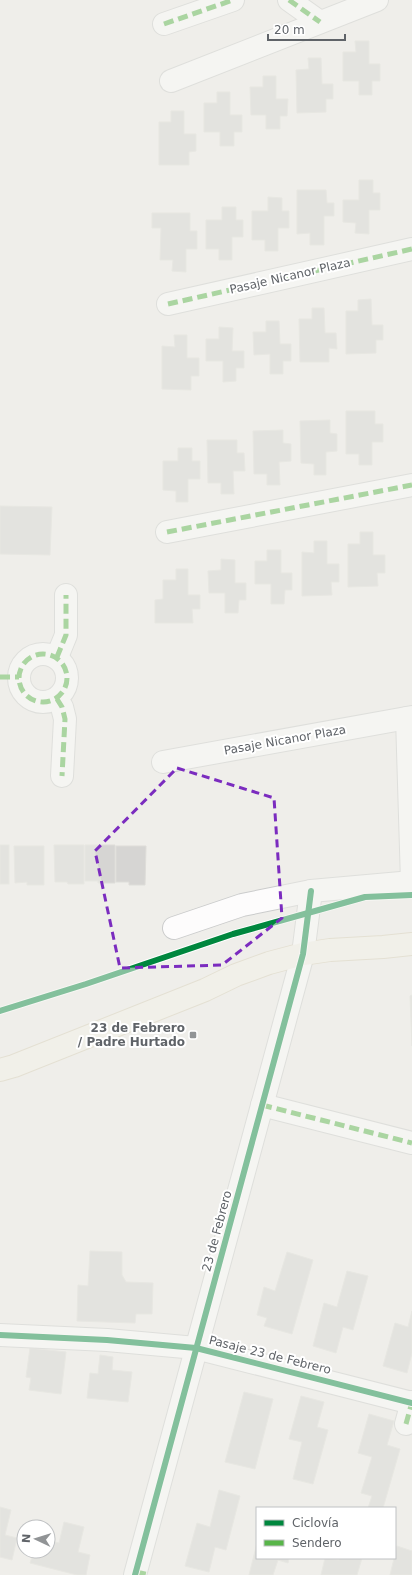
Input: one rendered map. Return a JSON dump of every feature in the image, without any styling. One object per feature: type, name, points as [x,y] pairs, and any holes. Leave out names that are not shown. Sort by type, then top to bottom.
[{"type":"main road","points":[[0,1070],[14,1066],[198,993],[236,975],[269,963],[303,954],[330,950],[412,944]]},
{"type":"street","points":[[164,24],[233,0]]},
{"type":"street","points":[[289,0],[320,22]]},
{"type":"street","points":[[171,81],[377,0]]},
{"type":"street","name":"Pasaje Nicanor Plaza","points":[[168,304],[412,249]]},
{"type":"street","points":[[167,532],[412,485]]},
{"type":"street","points":[[57,657],[66,635],[66,595]]},
{"type":"street","points":[[49,654],[57,657],[67,671],[68,680],[62,694],[57,699],[42,703],[35,701],[23,692],[20,684],[9,677],[21,668],[25,661],[32,656],[49,654]]},
{"type":"street","points":[[57,699],[62,707],[65,719],[62,776]]},
{"type":"street","name":"Pasaje Nicanor Plaza","points":[[163,762],[410,718],[412,882]]},
{"type":"street","points":[[174,928],[242,905],[311,891],[412,882]]},
{"type":"street","name":"23 de Febrero","points":[[140,1574],[196,1348],[303,954],[311,891]]},
{"type":"street","points":[[262,1105],[412,1143]]},
{"type":"street","name":"Pasaje 23 de Febrero","points":[[0,1336],[107,1340],[196,1348],[412,1402],[406,1424]]},
{"type":"highlighted area","points":[[177,768],[274,798],[282,918],[222,965],[120,968],[95,851]]},
{"type":"building","points":[[355,41],[369,41],[369,64],[380,64],[380,81],[372,81],[372,95],[359,95],[359,81],[343,81],[343,52],[356,52]]},
{"type":"building","points":[[308,58],[321,58],[322,84],[333,84],[333,99],[326,99],[326,112],[297,113],[296,70],[309,69]]},
{"type":"building","points":[[263,76],[276,76],[276,99],[288,99],[287,116],[280,116],[280,129],[266,129],[266,115],[251,115],[250,87],[263,87]]},
{"type":"building","points":[[217,92],[230,92],[230,115],[242,115],[242,132],[234,132],[234,146],[220,146],[220,132],[204,132],[204,103],[217,103]]},
{"type":"building","points":[[171,111],[184,111],[184,134],[196,134],[196,151],[189,152],[189,165],[159,165],[159,122],[171,122]]},
{"type":"building","points":[[359,180],[373,180],[373,193],[380,193],[380,210],[369,210],[369,234],[355,233],[356,223],[343,222],[343,200],[359,200]]},
{"type":"building","points":[[297,190],[326,190],[327,203],[334,203],[334,216],[324,216],[324,245],[310,245],[310,233],[297,234]]},
{"type":"building","points":[[268,197],[282,198],[282,211],[289,211],[289,228],[278,228],[278,251],[265,251],[265,240],[252,240],[252,211],[268,211]]},
{"type":"building","points":[[222,207],[236,207],[236,220],[243,220],[243,237],[232,237],[232,260],[219,260],[219,249],[206,249],[206,220],[222,220]]},
{"type":"building","points":[[152,213],[190,213],[190,231],[197,231],[197,249],[186,249],[186,272],[172,271],[173,260],[160,260],[161,228],[152,228]]},
{"type":"building","points":[[371,299],[372,325],[383,325],[383,340],[376,340],[376,353],[346,354],[346,311],[358,311],[358,300]]},
{"type":"building","points":[[312,308],[324,308],[325,333],[336,333],[337,349],[329,348],[329,362],[300,362],[299,319],[312,319]]},
{"type":"building","points":[[266,321],[279,321],[280,344],[291,344],[291,361],[283,361],[283,374],[270,374],[270,354],[254,355],[253,332],[266,332]]},
{"type":"building","points":[[219,327],[233,328],[232,351],[244,351],[244,368],[236,368],[236,381],[223,382],[223,361],[206,361],[206,339],[219,339]]},
{"type":"building","points":[[174,335],[187,335],[187,358],[199,358],[199,376],[191,376],[191,390],[162,389],[162,346],[175,347]]},
{"type":"building","points":[[346,411],[375,411],[375,424],[383,424],[383,442],[372,442],[372,465],[359,465],[359,454],[346,454]]},
{"type":"building","points":[[330,420],[330,433],[337,434],[337,451],[326,452],[326,475],[314,475],[314,464],[301,463],[300,421]]},
{"type":"building","points":[[283,430],[283,443],[291,444],[291,461],[279,462],[280,485],[267,485],[267,474],[254,474],[253,431]]},
{"type":"building","points":[[207,440],[237,440],[237,453],[244,453],[245,471],[233,471],[234,494],[221,494],[221,483],[208,483]]},
{"type":"building","points":[[178,448],[192,448],[192,461],[200,461],[200,479],[188,479],[188,502],[176,502],[176,491],[163,490],[163,461],[178,461]]},
{"type":"building","points":[[0,506],[52,507],[50,555],[0,554]]},
{"type":"building","points":[[360,532],[373,532],[373,555],[385,555],[385,573],[377,573],[378,586],[348,587],[348,544],[360,544]]},
{"type":"building","points":[[314,541],[327,541],[327,564],[339,564],[339,582],[331,582],[332,595],[302,596],[302,552],[314,553]]},
{"type":"building","points":[[267,550],[281,550],[281,573],[292,573],[292,590],[285,590],[284,604],[271,604],[271,584],[255,584],[255,561],[267,561]]},
{"type":"building","points":[[221,559],[235,560],[235,583],[246,583],[246,600],[239,600],[238,613],[225,613],[225,593],[209,593],[208,571],[221,570]]},
{"type":"building","points":[[176,569],[188,569],[188,595],[200,595],[200,609],[192,609],[193,623],[155,623],[155,600],[163,599],[163,580],[176,580]]},
{"type":"building","points":[[0,845],[9,845],[9,884],[0,884]]},
{"type":"building","points":[[54,845],[84,845],[84,884],[55,882]]},
{"type":"building","points":[[85,845],[115,845],[115,883],[85,881]]},
{"type":"building","points":[[14,846],[44,846],[44,885],[27,885],[27,882],[15,883]]},
{"type":"building","points":[[116,846],[146,846],[145,885],[129,885],[129,882],[116,882]]},
{"type":"building","points":[[412,995],[412,1046],[410,996]]},
{"type":"building","points":[[90,1251],[122,1252],[122,1275],[126,1282],[153,1283],[152,1314],[136,1314],[135,1323],[77,1321],[78,1285],[88,1286]]},
{"type":"building","points":[[287,1252],[313,1260],[292,1334],[264,1326],[267,1318],[257,1315],[264,1287],[275,1291]]},
{"type":"building","points":[[347,1271],[368,1276],[353,1330],[343,1327],[336,1353],[313,1346],[324,1303],[337,1307]]},
{"type":"building","points":[[412,1311],[412,1353],[407,1373],[383,1366],[395,1323],[408,1327]]},
{"type":"building","points":[[30,1348],[66,1352],[61,1394],[29,1390],[31,1378],[26,1377]]},
{"type":"building","points":[[100,1355],[113,1357],[112,1370],[132,1372],[128,1402],[87,1398],[90,1373],[98,1374]]},
{"type":"building","points":[[244,1392],[273,1399],[255,1469],[225,1462]]},
{"type":"building","points":[[301,1396],[324,1402],[317,1427],[328,1430],[313,1484],[293,1479],[302,1442],[289,1439]]},
{"type":"building","points":[[369,1414],[394,1421],[387,1445],[400,1449],[383,1507],[368,1507],[372,1496],[361,1493],[372,1457],[358,1453]]},
{"type":"building","points":[[219,1490],[240,1496],[226,1550],[215,1547],[209,1572],[185,1566],[197,1523],[210,1527]]},
{"type":"building","points":[[0,1507],[11,1510],[5,1535],[16,1538],[16,1542],[12,1560],[0,1557]]},
{"type":"building","points":[[64,1522],[84,1527],[78,1552],[90,1555],[86,1575],[77,1575],[30,1563],[31,1559],[56,1559],[56,1542],[59,1543]]},
{"type":"building","points":[[397,1546],[412,1551],[412,1575],[390,1575],[394,1559],[396,1559]]},
{"type":"building","points":[[256,1547],[256,1559],[289,1559],[288,1563],[278,1560],[273,1575],[249,1575]]},
{"type":"building","points":[[325,1559],[362,1559],[357,1575],[321,1575]]},
{"type":"marked path","points":[[164,24],[233,0]]},
{"type":"marked path","points":[[289,0],[320,22]]},
{"type":"marked path","points":[[168,304],[412,249]]},
{"type":"marked path","points":[[167,532],[412,485]]},
{"type":"marked path","points":[[57,657],[66,635],[66,595]]},
{"type":"marked path","points":[[38,654],[48,654],[57,658],[63,664],[66,669],[67,678],[66,687],[57,698],[48,702],[38,702],[29,698],[23,692],[19,683],[19,673],[23,664],[29,658],[38,654]]},
{"type":"marked path","points":[[0,677],[19,677]]},
{"type":"marked path","points":[[57,699],[62,707],[65,719],[62,776]]},
{"type":"marked path","points":[[262,1105],[412,1143]]},
{"type":"marked path","points":[[406,1424],[412,1402]]},
{"type":"marked path","points":[[136,1572],[149,1575]]},
{"type":"cycle path","points":[[135,1575],[303,954],[311,891]]},
{"type":"cycle path","points":[[0,1011],[86,984],[233,934],[365,897],[412,895]]},
{"type":"cycle path","points":[[0,1335],[107,1340],[196,1348],[412,1403]]},
{"type":"place","name":"23 de Febrero / Padre Hurtado","points":[[193,1035]]}]
